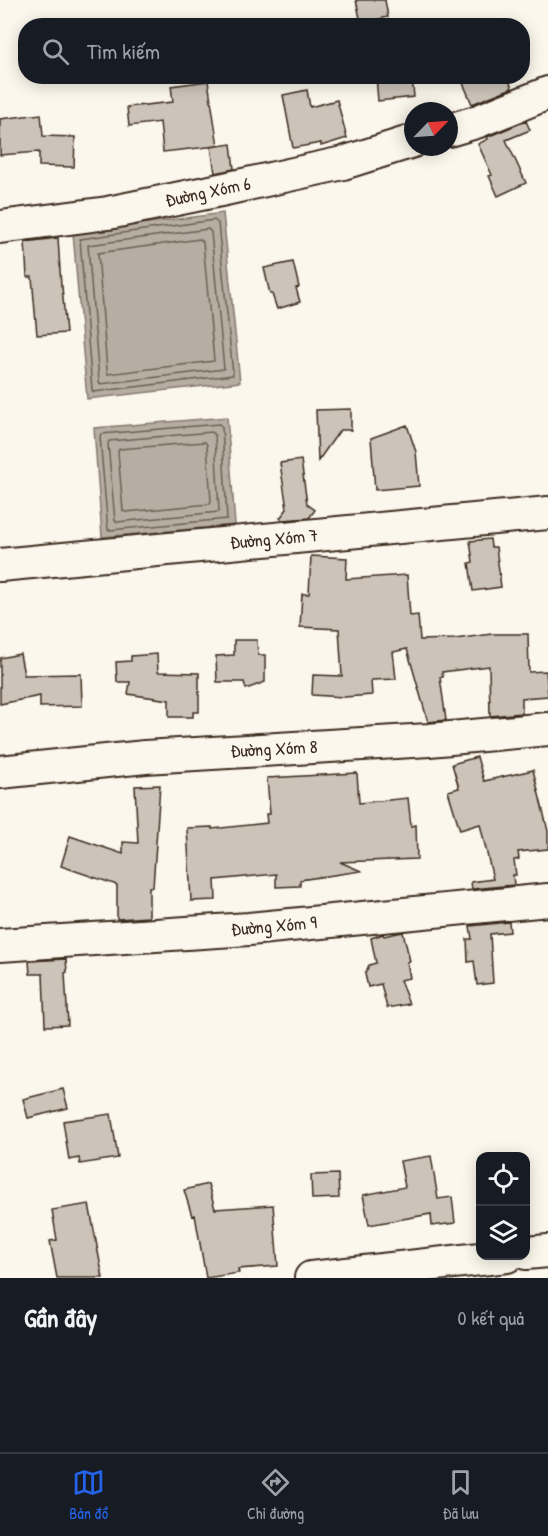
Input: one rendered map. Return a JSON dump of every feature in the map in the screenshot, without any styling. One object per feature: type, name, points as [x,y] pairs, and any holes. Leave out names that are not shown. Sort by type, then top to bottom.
[{"type":"street","points":[[458,127],[548,93]]},
{"type":"street","name":"Đường Xóm 6","points":[[0,227],[108,213],[225,189],[343,163],[404,144]]},
{"type":"street","name":"Đường Xóm 7","points":[[0,565],[548,513]]},
{"type":"street","name":"Đường Xóm 8","points":[[0,772],[145,757],[429,740],[548,729]]},
{"type":"street","name":"Đường Xóm 9","points":[[0,945],[249,929],[548,900]]},
{"type":"street","points":[[530,1253],[548,1251]]},
{"type":"street","points":[[311,1278],[476,1259]]},
{"type":"water","points":[[223,213],[240,382],[87,399],[73,233]]},
{"type":"water","points":[[227,417],[235,525],[102,537],[94,428]]},
{"type":"building","points":[[356,0],[385,0],[388,17],[360,18]]},
{"type":"building","points":[[208,84],[218,146],[231,144],[234,169],[215,173],[211,147],[217,146],[163,152],[160,122],[129,126],[127,107],[173,102],[171,86]]},
{"type":"building","points":[[377,84],[413,84],[414,97],[378,101]]},
{"type":"building","points":[[463,84],[510,84],[512,88],[472,104]]},
{"type":"building","points":[[307,90],[310,107],[337,100],[347,138],[321,146],[321,143],[293,148],[283,95]]},
{"type":"building","points":[[41,114],[43,136],[75,137],[74,167],[39,166],[39,152],[0,155],[0,119]]},
{"type":"building","points":[[526,121],[530,130],[506,140],[526,183],[498,196],[489,176],[492,175],[478,144],[488,139],[487,137]]},
{"type":"building","points":[[58,238],[66,333],[37,335],[32,277],[27,277],[25,242]]},
{"type":"building","points":[[293,262],[300,302],[277,309],[272,294],[270,294],[264,268]]},
{"type":"building","points":[[351,409],[351,430],[340,430],[318,461],[316,410]]},
{"type":"building","points":[[407,425],[416,452],[419,486],[375,490],[371,438]]},
{"type":"building","points":[[301,460],[307,504],[315,510],[309,518],[282,520],[280,518],[287,509],[280,463]]},
{"type":"building","points":[[490,539],[491,547],[496,547],[501,587],[473,591],[469,563],[473,562],[470,541]]},
{"type":"building","points":[[311,556],[347,558],[346,579],[407,575],[410,616],[418,615],[420,640],[455,639],[492,634],[528,634],[529,672],[546,671],[548,696],[522,698],[522,713],[490,716],[489,666],[442,672],[443,677],[440,677],[446,720],[428,722],[407,649],[393,652],[396,679],[371,680],[372,695],[344,697],[312,695],[313,675],[342,676],[339,629],[300,627],[302,594],[309,594]]},
{"type":"building","points":[[234,640],[257,640],[258,655],[265,655],[265,682],[246,689],[244,682],[217,682],[216,656],[234,655]]},
{"type":"building","points":[[20,654],[24,675],[81,674],[82,706],[40,707],[40,696],[0,704],[0,658]]},
{"type":"building","points":[[157,654],[158,672],[199,673],[199,712],[193,712],[193,717],[169,717],[169,700],[128,694],[130,682],[117,682],[116,662],[131,661],[131,656]]},
{"type":"building","points":[[477,757],[484,781],[533,770],[548,831],[548,849],[518,852],[519,859],[514,860],[516,875],[513,875],[514,885],[472,889],[471,882],[493,879],[480,824],[460,830],[448,791],[459,788],[452,764]]},
{"type":"building","points":[[357,773],[359,803],[408,798],[411,826],[416,825],[417,859],[340,862],[361,871],[300,880],[300,886],[276,887],[276,874],[215,880],[216,900],[191,901],[187,828],[212,827],[212,829],[267,823],[266,814],[270,814],[267,778]]},
{"type":"building","points":[[160,785],[153,887],[149,887],[149,917],[117,919],[117,885],[61,866],[70,836],[123,854],[123,842],[138,843],[135,786]]},
{"type":"building","points":[[509,922],[510,932],[490,934],[493,983],[477,985],[474,961],[468,962],[467,939],[472,939],[470,926]]},
{"type":"building","points":[[403,932],[410,961],[407,962],[410,978],[400,980],[409,1004],[387,1008],[381,984],[368,987],[365,974],[369,965],[376,963],[371,938]]},
{"type":"building","points":[[66,959],[68,1025],[45,1026],[43,974],[30,974],[29,961]]},
{"type":"building","points":[[63,1089],[68,1108],[28,1118],[23,1099]]},
{"type":"building","points":[[111,1114],[118,1158],[80,1164],[79,1158],[69,1160],[63,1121]]},
{"type":"building","points":[[431,1156],[438,1199],[452,1197],[455,1223],[432,1226],[431,1214],[369,1225],[363,1195],[405,1187],[400,1161]]},
{"type":"building","points":[[338,1174],[339,1198],[312,1199],[311,1175]]},
{"type":"building","points":[[208,1184],[215,1209],[273,1205],[278,1266],[238,1269],[239,1273],[206,1278],[195,1215],[192,1216],[184,1190]]},
{"type":"building","points":[[89,1204],[103,1278],[57,1278],[50,1241],[57,1240],[52,1210]]}]
